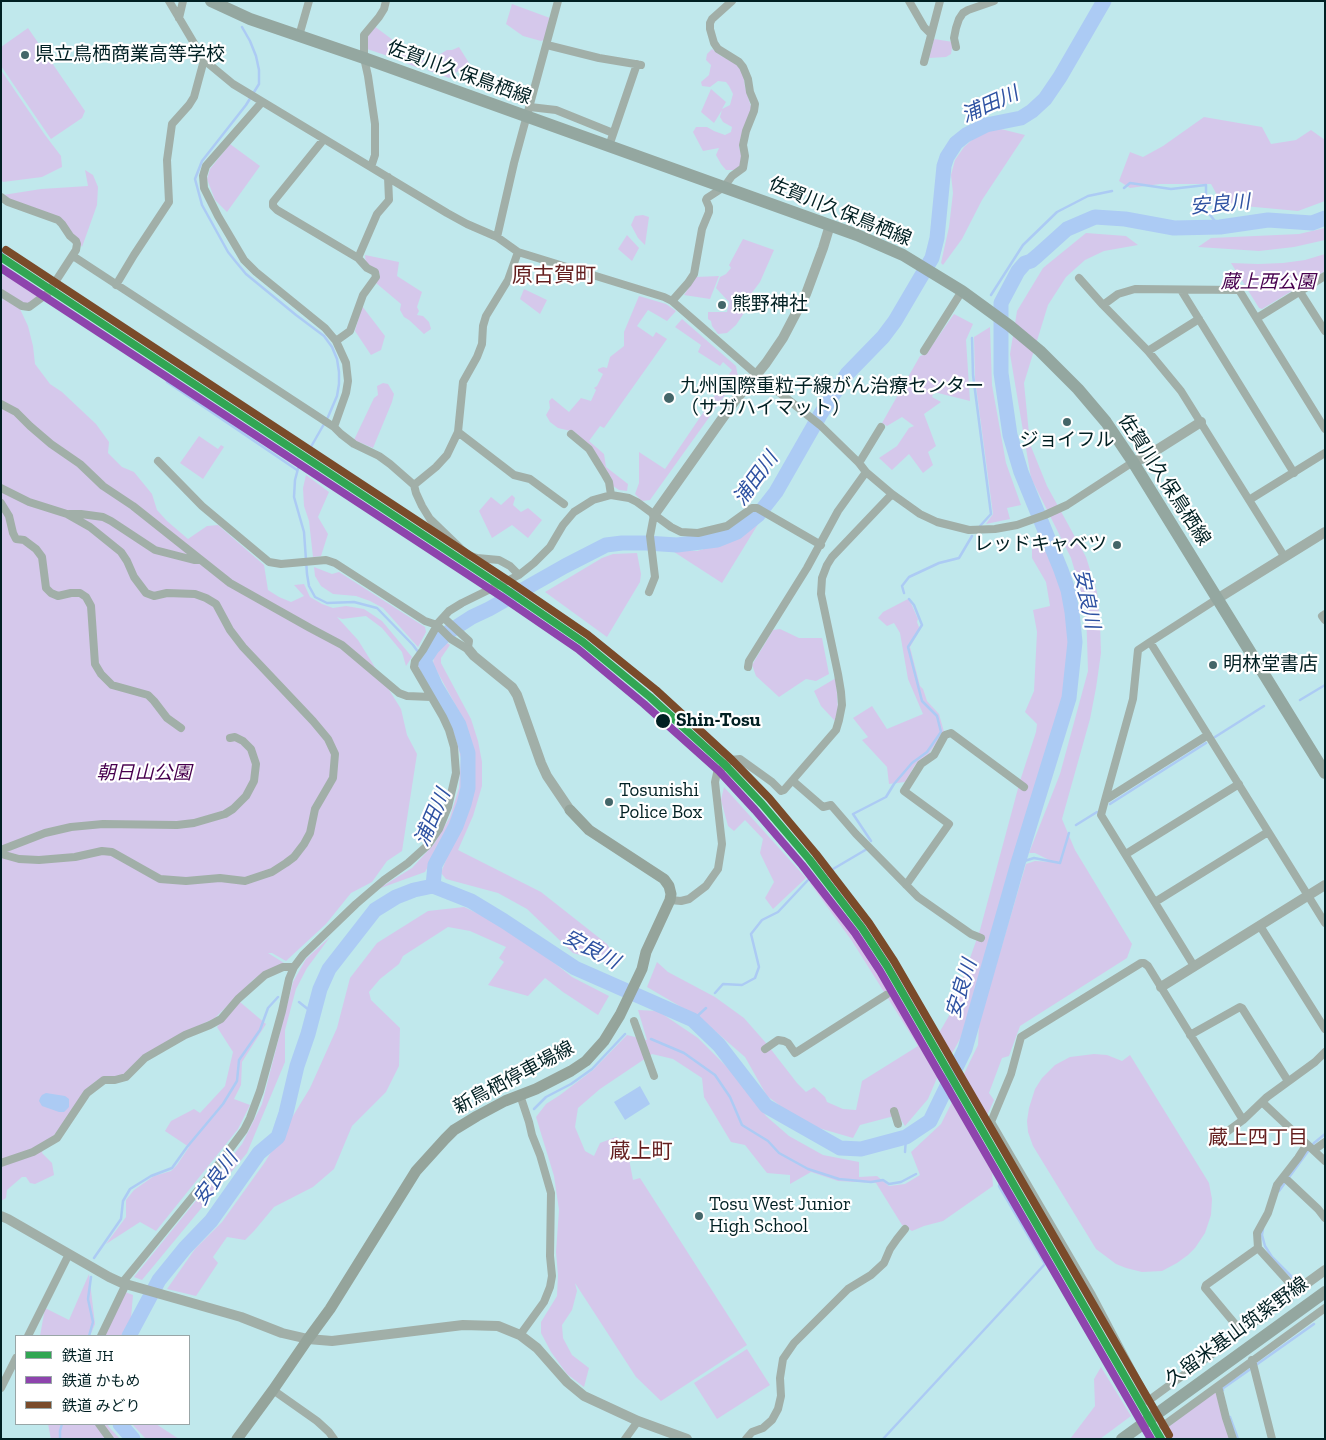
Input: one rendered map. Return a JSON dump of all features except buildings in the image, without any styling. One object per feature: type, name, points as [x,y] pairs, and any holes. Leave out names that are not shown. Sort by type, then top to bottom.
[{"type":"main road","name":"佐賀川久保鳥栖線","points":[[211,1],[250,19],[528,112],[609,146],[857,235],[903,256],[962,291],[1035,346],[1078,389],[1106,422],[1325,773]]},
{"type":"main road","points":[[570,810],[589,830],[664,879],[672,894],[670,900]]},
{"type":"main road","name":"新鳥栖停車場線","points":[[237,1439],[274,1390],[330,1309],[416,1171],[444,1139],[454,1130],[505,1101],[565,1075],[586,1061],[604,1041],[620,1015],[642,969],[646,952],[670,900]]},
{"type":"main road","name":"久留米基山筑紫野線","points":[[1122,1439],[1325,1292]]},
{"type":"street","points":[[169,1],[204,60],[232,84],[388,178],[447,213],[497,238],[518,252],[664,296],[672,301],[756,374],[820,425],[860,462],[866,472],[892,494],[920,514],[936,522],[978,531],[1020,523],[1060,508],[1132,462],[1144,458],[1201,422]]},
{"type":"street","points":[[178,18],[183,1]]},
{"type":"street","points":[[299,36],[308,1]]},
{"type":"street","points":[[372,167],[375,155],[375,124],[364,58],[364,35],[384,9],[386,1]]},
{"type":"street","points":[[497,238],[558,1]]},
{"type":"street","points":[[672,301],[694,274],[702,229],[709,212],[707,198],[724,187],[732,176],[743,168],[745,156],[743,146],[755,104],[743,67],[739,62],[718,49],[710,29],[712,19],[732,1]]},
{"type":"street","points":[[909,1],[924,27],[931,34]]},
{"type":"street","points":[[924,62],[940,1]]},
{"type":"street","points":[[956,47],[954,38],[956,28],[963,13],[994,1]]},
{"type":"street","points":[[547,45],[599,58],[639,65],[609,146]]},
{"type":"street","points":[[116,285],[169,202],[167,160],[172,124],[189,106],[194,97],[204,60]]},
{"type":"street","points":[[260,101],[206,166],[203,176],[204,188],[244,260],[325,328],[336,341],[346,363],[348,380],[346,393],[332,426]]},
{"type":"street","points":[[528,112],[556,110],[613,132]]},
{"type":"street","points":[[324,139],[274,202],[273,206],[358,258],[367,268],[375,272],[376,277],[363,295],[350,331],[336,341]]},
{"type":"street","points":[[358,258],[377,214],[389,200],[388,178]]},
{"type":"street","points":[[1,197],[8,202],[58,220],[76,241],[76,250],[73,256],[48,293],[29,307],[22,306],[1,292]]},
{"type":"street","points":[[649,592],[655,577],[650,536],[654,515],[783,338],[801,306],[811,282],[830,225]]},
{"type":"street","points":[[414,485],[447,455],[458,432],[463,382],[482,344],[483,326],[486,316],[508,280],[518,252]]},
{"type":"street","points":[[73,256],[332,426],[354,444],[379,456],[414,485],[422,506],[430,519],[468,555],[476,558],[498,560],[510,566],[519,575]]},
{"type":"street","points":[[1257,318],[1325,276]]},
{"type":"street","points":[[1079,278],[1148,351],[1180,391],[1284,556]]},
{"type":"street","points":[[1103,305],[1118,294],[1136,289],[1239,290],[1325,429]]},
{"type":"street","points":[[1181,290],[1294,473]]},
{"type":"street","points":[[924,351],[962,291]]},
{"type":"street","points":[[1300,292],[1325,331]]},
{"type":"street","points":[[1148,351],[1199,319]]},
{"type":"street","points":[[1,404],[16,412],[51,444],[80,464],[102,486],[133,506],[230,583],[342,645],[399,693],[408,696],[431,697]]},
{"type":"street","points":[[860,462],[881,426]]},
{"type":"street","points":[[458,432],[514,475],[530,479],[564,504]]},
{"type":"street","points":[[571,434],[589,449],[609,482],[611,495]]},
{"type":"street","points":[[1250,500],[1325,454]]},
{"type":"street","points":[[158,461],[202,506],[269,562],[281,564],[326,560],[335,563],[425,621],[440,628],[450,639],[469,650],[512,687],[540,764],[570,810]]},
{"type":"street","points":[[748,667],[749,661],[808,568],[847,497],[866,472]]},
{"type":"street","points":[[1,488],[30,502],[67,514],[90,527],[121,552],[146,593],[154,596],[195,594],[216,604],[230,630],[243,647],[313,721],[328,739],[335,754],[332,778],[316,809],[310,833],[294,857],[272,872],[245,881],[220,878],[186,881],[160,879],[112,852],[102,850],[75,857],[39,860],[19,859],[1,852]]},
{"type":"street","points":[[670,900],[681,902],[689,899],[706,886],[718,869],[722,844],[715,782],[717,772],[731,760],[740,760],[772,782],[781,791],[784,790],[836,730],[842,705],[838,674],[820,594],[824,571],[832,557],[892,494]]},
{"type":"street","points":[[101,1335],[124,1283],[244,1130],[260,1091],[289,979],[294,967],[303,954],[356,904],[384,880],[408,864],[428,845],[439,829],[448,807],[456,773],[454,747],[449,730],[414,667],[415,661],[440,628],[449,611],[519,575],[550,547],[563,525],[574,512],[593,500],[611,495],[629,498],[637,502],[670,527],[682,532],[698,533],[727,526],[752,508],[757,508],[821,545]]},
{"type":"street","points":[[1,504],[9,516],[16,539],[24,540],[36,549],[42,557],[46,588],[58,596],[71,593],[86,597],[91,606],[95,664],[101,674],[112,685],[148,695],[167,718],[181,728]]},
{"type":"street","points":[[67,514],[103,517],[155,550],[201,560]]},
{"type":"street","points":[[1194,966],[1102,814],[1133,699],[1138,650],[1284,556],[1325,532]]},
{"type":"street","points":[[1325,614],[1322,616],[1325,620]]},
{"type":"street","points":[[444,618],[469,641],[469,650]]},
{"type":"street","points":[[1150,642],[1325,923]]},
{"type":"street","points":[[906,885],[949,824],[904,790],[921,764],[934,755],[945,735],[951,733],[1024,787]]},
{"type":"street","points":[[1105,800],[1208,735]]},
{"type":"street","points":[[1,852],[45,832],[71,827],[103,824],[194,823],[225,814],[246,796],[254,781],[256,764],[251,749],[243,740],[235,737],[230,738]]},
{"type":"street","points":[[793,781],[823,807],[831,806],[918,897],[971,934],[981,938]]},
{"type":"street","points":[[1126,854],[1238,784]]},
{"type":"street","points":[[1155,902],[1268,832]]},
{"type":"street","points":[[1161,987],[1325,885]]},
{"type":"street","points":[[1260,926],[1325,1029]]},
{"type":"street","points":[[1242,1120],[1148,966],[1141,963],[1021,1037],[1011,1074],[991,1122],[1092,1295],[1148,1401],[1325,1270]]},
{"type":"street","points":[[1,1163],[33,1152],[57,1138],[87,1093],[104,1080],[126,1077],[145,1058],[185,1035],[221,1019],[238,999],[265,975],[284,967],[294,967]]},
{"type":"street","points":[[765,1049],[778,1040],[788,1043],[795,1053],[886,995]]},
{"type":"street","points":[[1190,1035],[1240,1007],[1288,1081]]},
{"type":"street","points":[[634,1021],[654,1076]]},
{"type":"street","points":[[1217,1139],[1288,1081],[1315,1062],[1325,1052]]},
{"type":"street","points":[[520,1095],[551,1193],[550,1256],[552,1276],[544,1302],[520,1335]]},
{"type":"street","points":[[1262,1102],[1325,1161]]},
{"type":"street","points":[[894,1112],[898,1124]]},
{"type":"street","points":[[1296,1290],[1258,1248],[1257,1232],[1268,1213],[1277,1185],[1286,1179],[1311,1147],[1325,1142]]},
{"type":"street","points":[[1286,1179],[1318,1208],[1325,1218]]},
{"type":"street","points":[[1,1216],[124,1283],[241,1318],[282,1333],[308,1339],[332,1341],[464,1325],[498,1326],[520,1335],[537,1348],[567,1382],[584,1396],[638,1421],[687,1439]]},
{"type":"street","points":[[746,1439],[752,1432],[763,1428],[772,1420],[778,1409],[781,1396],[780,1378],[783,1359],[794,1343],[848,1289],[871,1275],[884,1263],[894,1244],[906,1229]]},
{"type":"street","points":[[1241,1331],[1205,1288],[1206,1285],[1258,1248]]},
{"type":"street","points":[[28,1335],[69,1254]]},
{"type":"street","points":[[1163,1426],[1325,1308]]},
{"type":"street","points":[[1,1388],[15,1360]]},
{"type":"street","points":[[1252,1360],[1272,1439]]},
{"type":"street","points":[[1218,1386],[1233,1439]]},
{"type":"street","points":[[274,1390],[317,1421],[334,1439]]},
{"type":"street","points":[[625,1439],[638,1421]]},
{"type":"street","points":[[100,1425],[110,1439]]},
{"type":"green space","points":[[512,4],[550,18],[544,40],[541,41],[523,36],[506,24]]},
{"type":"green space","points":[[374,26],[420,60],[425,60],[421,69],[367,49],[366,38]]},
{"type":"green space","points":[[28,28],[85,111],[82,118],[51,139],[1,66],[1,47]]},
{"type":"green space","points":[[934,39],[953,42],[951,54],[946,57],[929,58]]},
{"type":"green space","points":[[459,47],[469,63],[449,78],[427,70],[432,59],[447,50]]},
{"type":"green space","points":[[712,49],[721,56],[733,61],[743,72],[745,87],[752,110],[744,128],[739,147],[742,157],[740,166],[735,170],[726,170],[721,164],[716,155],[719,148],[703,151],[693,132],[696,127],[707,127],[725,135],[731,132],[732,127],[723,122],[720,117],[722,110],[714,123],[701,112],[711,89],[726,102],[722,109],[730,105],[733,94],[726,82],[718,81],[710,87],[702,86],[701,82],[709,75],[711,65],[706,60],[707,54]]},
{"type":"green space","points":[[1,70],[61,156],[62,167],[42,177],[3,182],[1,180]]},
{"type":"green space","points":[[1204,117],[1262,127],[1271,144],[1296,140],[1311,130],[1325,140],[1325,201],[1298,211],[1222,204],[1211,184],[1160,184],[1130,188],[1119,181],[1130,152],[1143,157],[1163,146]]},
{"type":"green space","points":[[1001,129],[1025,135],[982,200],[962,239],[943,265],[941,263],[949,227],[953,193],[951,175],[955,160],[964,147],[973,139],[984,132]]},
{"type":"green space","points":[[230,144],[260,166],[227,212],[215,200],[207,179],[210,169]]},
{"type":"green space","points":[[85,170],[93,175],[98,187],[97,205],[82,247],[60,219],[10,200],[3,195],[41,189],[88,186]]},
{"type":"green space","points":[[643,215],[649,217],[645,245],[638,238],[631,225],[635,216]]},
{"type":"green space","points":[[1325,228],[1325,240],[1294,247],[1259,251],[1198,247],[1211,238],[1299,234]]},
{"type":"green space","points":[[1086,233],[1126,236],[1138,245],[1104,251],[1085,260],[1066,277],[1048,305],[1024,383],[1030,444],[1047,486],[1086,557],[1097,592],[1100,622],[1101,653],[1096,688],[1090,719],[1062,819],[1075,850],[1132,944],[1127,958],[1020,1026],[1009,1056],[1002,1058],[989,1093],[994,1100],[985,1120],[961,1080],[978,1045],[979,1023],[1026,864],[1035,861],[1053,862],[1035,853],[1029,853],[1060,774],[1088,671],[1086,609],[1071,558],[1031,478],[1010,354],[1017,311],[1043,268]]},
{"type":"green space","points":[[627,235],[639,248],[632,261],[618,249]]},
{"type":"green space","points":[[743,239],[774,250],[760,282],[748,298],[746,310],[736,325],[727,333],[718,334],[708,319],[708,312],[727,312],[729,302],[716,288],[720,277],[731,268],[729,265]]},
{"type":"green space","name":"蔵上西公園","points":[[1325,254],[1325,271],[1262,309],[1259,308],[1231,263],[1283,263],[1305,260]]},
{"type":"green space","points":[[365,255],[399,262],[397,276],[422,292],[417,307],[419,311],[417,315],[423,316],[429,322],[431,329],[424,334],[404,317],[400,310],[401,304],[376,283],[380,274],[366,265]]},
{"type":"green space","name":"朝日山公園","points":[[1,275],[13,276],[37,295],[36,300],[24,303],[20,309],[28,326],[35,364],[50,384],[62,392],[96,424],[109,442],[108,453],[122,467],[134,472],[152,494],[157,510],[167,521],[188,539],[207,526],[218,525],[264,565],[268,590],[279,597],[291,602],[304,596],[294,585],[304,584],[310,597],[322,604],[333,608],[346,606],[364,609],[382,621],[412,657],[406,666],[402,652],[382,628],[366,616],[342,619],[337,617],[358,640],[401,709],[407,735],[417,754],[402,851],[387,861],[372,882],[351,893],[326,924],[286,961],[272,953],[268,953],[284,963],[254,979],[215,1018],[198,1026],[126,1073],[96,1081],[88,1088],[53,1137],[45,1141],[42,1153],[52,1163],[54,1175],[35,1184],[30,1183],[26,1177],[22,1177],[7,1190],[6,1198],[1,1201],[1,300],[3,301],[1,295]]},
{"type":"green space","points":[[719,276],[710,299],[684,295],[696,277]]},
{"type":"green space","points":[[524,289],[547,300],[540,314],[520,299]]},
{"type":"green space","points":[[639,296],[666,304],[676,311],[667,321],[648,310],[637,326],[653,337],[656,332],[667,339],[604,428],[600,426],[589,441],[604,454],[606,467],[628,484],[627,491],[619,490],[613,486],[612,479],[593,450],[575,432],[558,428],[550,422],[546,415],[550,408],[549,401],[552,398],[569,412],[581,398],[591,401],[596,390],[594,388],[603,374],[598,369],[607,368],[610,357],[624,346],[624,332]]},
{"type":"green space","points":[[362,306],[385,336],[381,350],[371,355],[355,331]]},
{"type":"green space","points":[[954,314],[973,324],[966,340],[970,401],[934,392],[932,397],[941,402],[924,414],[936,446],[928,452],[933,465],[923,473],[909,454],[892,470],[879,458],[897,446],[909,428],[914,426],[902,417],[887,426],[882,423],[920,356],[926,354]]},
{"type":"green space","points":[[682,319],[736,366],[738,377],[650,500],[642,501],[635,494],[639,483],[639,452],[665,469],[732,370],[723,362],[720,366],[698,352],[701,345],[675,327]]},
{"type":"green space","points":[[990,327],[992,385],[1006,463],[1021,505],[1007,508],[1010,519],[986,524],[993,514],[975,379],[974,337]]},
{"type":"green space","points":[[383,383],[388,384],[394,394],[373,448],[354,440],[374,398],[378,395],[377,386]]},
{"type":"green space","points":[[199,436],[218,449],[221,445],[224,447],[203,479],[180,463]]},
{"type":"green space","points":[[306,475],[329,492],[318,517],[328,534],[321,556],[313,557],[309,521],[304,506],[303,488]]},
{"type":"green space","points":[[512,495],[515,498],[513,505],[521,512],[528,508],[542,520],[528,538],[512,525],[492,538],[479,511],[491,497],[501,505]]},
{"type":"green space","points":[[760,521],[722,583],[671,550],[697,551],[732,541]]},
{"type":"green space","points":[[1032,543],[1040,543],[1058,572],[1068,614],[1071,648],[1066,693],[961,1037],[948,1061],[867,930],[826,874],[832,873],[894,962],[939,1033],[950,1014],[980,930],[1020,781],[1036,732],[1037,724],[1025,712],[1034,691],[1037,632],[1033,610],[1050,606],[1046,582],[1032,558]]},
{"type":"green space","points":[[637,553],[641,574],[640,582],[607,637],[545,592],[602,558],[613,554]]},
{"type":"green space","points":[[314,567],[332,574],[339,572],[425,627],[426,632],[418,647],[383,608],[356,596],[333,594],[321,586],[315,576]]},
{"type":"green space","points":[[908,599],[918,619],[917,622],[920,630],[910,647],[920,686],[927,701],[939,714],[944,732],[928,755],[915,765],[905,782],[889,784],[887,767],[862,740],[868,737],[853,718],[872,706],[887,729],[923,714],[908,679],[900,633],[894,623],[887,626],[878,618],[883,612]]},
{"type":"green space","points":[[780,629],[799,638],[822,638],[829,674],[816,681],[806,679],[779,697],[756,676],[752,665],[773,630]]},
{"type":"green space","points":[[446,642],[450,645],[441,658],[441,663],[471,719],[482,762],[482,786],[473,816],[458,850],[541,892],[607,944],[614,955],[612,964],[573,953],[527,909],[498,893],[446,879],[441,873],[468,809],[475,783],[475,755],[466,724],[433,664],[434,656]]},
{"type":"green space","points":[[421,660],[427,677],[458,729],[465,755],[463,792],[446,834],[425,872],[378,889],[412,868],[434,844],[450,817],[459,788],[461,758],[455,736],[441,706],[418,666]]},
{"type":"green space","points":[[836,678],[838,710],[835,721],[821,706],[814,691]]},
{"type":"green space","points":[[724,787],[806,878],[773,909],[765,898],[774,882],[760,853],[763,839],[745,820],[734,831],[728,826],[721,800]]},
{"type":"green space","points":[[814,880],[856,937],[940,1071],[928,1099],[905,1126],[898,1115],[860,1125],[853,1138],[805,1124],[767,1096],[745,1057],[700,1018],[647,987],[657,962],[668,972],[715,997],[744,1018],[806,1092],[814,1087],[825,1097],[827,1102],[843,1109],[856,1110],[862,1081],[918,1046],[852,941],[810,883]]},
{"type":"green space","points":[[464,907],[512,929],[572,977],[609,996],[598,1015],[545,978],[528,996],[488,985],[504,962],[499,958],[506,947],[470,931],[448,927],[403,956],[399,964],[380,979],[369,992],[371,1000],[400,1028],[399,1066],[386,1092],[352,1126],[334,1169],[313,1187],[274,1207],[245,1240],[227,1237],[213,1257],[218,1263],[196,1296],[167,1289],[195,1249],[222,1222],[265,1162],[310,1088],[337,1028],[350,978],[377,943],[428,911]]},
{"type":"green space","points":[[330,937],[307,968],[296,989],[285,1030],[285,1062],[247,1153],[142,1280],[134,1277],[242,1144],[262,1104],[293,982],[306,959]]},
{"type":"green space","points":[[240,1002],[266,1024],[242,1062],[241,1085],[234,1099],[250,1105],[238,1129],[156,1231],[140,1222],[106,1244],[126,1217],[126,1200],[134,1190],[154,1176],[171,1171],[189,1147],[165,1131],[171,1121],[194,1109],[200,1113],[225,1086],[233,1052],[217,1027]]},
{"type":"green space","points":[[638,1010],[658,1011],[698,1038],[741,1081],[766,1116],[789,1136],[823,1155],[859,1162],[859,1177],[877,1176],[889,1186],[905,1184],[920,1175],[911,1152],[941,1124],[952,1102],[992,1170],[993,1186],[943,1221],[912,1231],[902,1225],[876,1183],[838,1181],[811,1172],[790,1184],[790,1175],[767,1173],[745,1145],[731,1142],[704,1097],[702,1078],[673,1059],[652,1054],[600,1089],[578,1108],[575,1127],[585,1151],[594,1156],[600,1143],[616,1137],[626,1143],[633,1180],[640,1178],[747,1345],[661,1401],[636,1377],[575,1283],[577,1291],[572,1310],[562,1325],[563,1338],[572,1355],[589,1368],[584,1387],[567,1374],[551,1352],[541,1333],[541,1322],[557,1296],[556,1252],[559,1210],[554,1176],[536,1117],[546,1104],[593,1070],[627,1035],[647,1040]]},
{"type":"green space","points":[[1094,1054],[1107,1055],[1122,1061],[1130,1055],[1209,1183],[1212,1199],[1211,1215],[1205,1233],[1188,1255],[1162,1271],[1142,1272],[1126,1268],[1116,1264],[1096,1249],[1033,1146],[1028,1132],[1029,1108],[1035,1089],[1042,1078],[1055,1065],[1070,1057]]},
{"type":"green space","points":[[89,1274],[95,1324],[90,1335],[40,1335],[45,1308],[69,1320]]},
{"type":"green space","points":[[125,1292],[133,1295],[131,1318],[122,1335],[104,1335]]},
{"type":"green space","points":[[747,1349],[770,1385],[717,1419],[694,1383]]},
{"type":"green space","points":[[1101,1367],[1131,1416],[1100,1439],[1070,1439],[1095,1406],[1094,1379]]},
{"type":"green space","points":[[1216,1391],[1230,1439],[1167,1439],[1163,1431]]},
{"type":"green space","points":[[48,1425],[108,1425],[120,1439],[51,1439]]},
{"type":"green space","points":[[133,1425],[158,1425],[179,1439],[147,1439]]},
{"type":"water","points":[[640,1086],[650,1104],[625,1120],[614,1102]]},
{"type":"water","points":[[46,1093],[65,1096],[69,1099],[69,1107],[64,1112],[59,1112],[42,1106],[39,1101],[42,1095]]},
{"type":"waterway","name":"浦田川","points":[[433,886],[435,865],[456,826],[464,804],[468,788],[468,753],[459,725],[436,687],[424,660],[432,648],[447,633],[472,617],[606,545],[622,543],[677,545],[717,540],[737,532],[758,515],[776,492],[820,415],[847,374],[883,337],[895,321],[932,258],[937,238],[944,166],[947,157],[956,143],[966,135],[986,125],[1021,118],[1045,99],[1060,77],[1104,1]]},
{"type":"waterway","points":[[242,27],[256,56],[259,84],[246,105],[202,161],[195,179],[202,205],[228,252],[246,274],[324,336],[332,347],[337,359],[339,372],[337,396],[328,417],[308,452]]},
{"type":"waterway","points":[[1124,188],[1130,183],[1171,189],[1206,185],[1206,194]]},
{"type":"waterway","points":[[991,295],[1023,245],[1057,212],[1088,196],[1112,191]]},
{"type":"waterway","points":[[1205,209],[1220,227]]},
{"type":"waterway","name":"安良川","points":[[130,1335],[159,1280],[185,1248],[211,1221],[259,1153],[278,1137],[320,989],[329,969],[375,910],[396,897],[414,890],[433,886],[471,901],[575,968],[693,1020],[719,1045],[766,1106],[840,1148],[861,1149],[906,1137],[930,1121],[965,1049],[1018,863],[1069,698],[1075,642],[1068,590],[1021,472],[1010,435],[1001,373],[1001,303],[1018,271],[1025,263],[1031,261],[1067,229],[1095,217],[1125,219],[1174,228],[1220,227],[1268,220],[1312,223],[1325,218]]},
{"type":"waterway","points":[[2,253],[10,254],[48,279]]},
{"type":"waterway","points":[[60,287],[170,359],[171,362]]},
{"type":"waterway","points":[[972,338],[973,375],[991,514],[980,526]]},
{"type":"waterway","points":[[165,375],[167,382],[297,470]]},
{"type":"waterway","points":[[299,465],[295,480],[294,497],[304,532],[309,586],[315,597],[327,603],[354,602],[377,608],[413,645],[424,660]]},
{"type":"waterway","points":[[904,593],[902,586],[909,577],[939,563],[959,558],[972,536]]},
{"type":"waterway","points":[[871,841],[853,814],[886,797],[894,784],[912,763],[927,752],[941,732],[937,716],[922,701],[908,647],[922,625],[914,605],[909,599]]},
{"type":"waterway","points":[[1300,700],[1325,685]]},
{"type":"waterway","points":[[1215,737],[1264,706]]},
{"type":"waterway","points":[[1110,804],[1206,743]]},
{"type":"waterway","points":[[1076,825],[1097,812]]},
{"type":"waterway","points":[[1018,863],[1034,858],[1060,863],[1069,833]]},
{"type":"waterway","points":[[828,872],[867,849]]},
{"type":"waterway","points":[[715,993],[723,984],[742,985],[755,978],[759,967],[751,934],[762,920],[778,912],[808,880]]},
{"type":"waterway","points":[[94,1258],[121,1219],[123,1201],[130,1189],[151,1176],[172,1168],[223,1104],[237,1081],[239,1060],[260,1030],[268,1008],[278,997]]},
{"type":"waterway","points":[[299,1002],[314,1014]]},
{"type":"waterway","points":[[693,1020],[706,1008]]},
{"type":"waterway","points":[[534,1109],[546,1097],[571,1084],[592,1069],[625,1034]]},
{"type":"waterway","points":[[651,1039],[684,1053],[715,1075],[730,1097],[742,1125],[768,1141],[779,1153],[808,1169],[839,1179],[871,1182],[883,1180],[889,1184],[901,1182],[916,1174]]},
{"type":"waterway","points":[[1279,1191],[1314,1143],[1325,1134]]},
{"type":"waterway","points":[[905,1152],[906,1137]]},
{"type":"waterway","points":[[883,1439],[1045,1264],[999,1186],[1000,1182]]},
{"type":"waterway","points":[[1263,1228],[1262,1235],[1265,1246],[1272,1257],[1295,1280]]},
{"type":"waterway","points":[[89,1335],[93,1322],[88,1299],[91,1277]]},
{"type":"waterway","points":[[1256,1365],[1314,1324]]},
{"type":"waterway","points":[[1223,1390],[1252,1368]]},
{"type":"waterway","points":[[1230,1417],[1238,1439]]},
{"type":"waterway","points":[[60,1439],[62,1425]]},
{"type":"waterway","name":"安良川","points":[[121,1425],[133,1439]]},
{"type":"rail line","name":"みどり","points":[[6,250],[588,635],[656,690],[731,759],[769,798],[816,854],[869,923],[894,961],[1169,1435]]},
{"type":"rail line","name":"JH","points":[[1,257],[583,642],[650,697],[725,765],[762,804],[809,859],[862,928],[887,966],[1161,1439]]},
{"type":"rail line","name":"かもめ","points":[[1,268],[502,597],[578,649],[644,704],[719,771],[802,865],[855,933],[880,971],[1151,1439]]},
{"type":"place","name":"県立鳥栖商業高等学校","points":[[25,55]]},
{"type":"place","name":"熊野神社","points":[[722,305]]},
{"type":"place","name":"九州国際重粒子線がん治療センター （サガハイマット）","points":[[669,398]]},
{"type":"place","name":"ジョイフル","points":[[1067,422]]},
{"type":"place","name":"レッドキャベツ","points":[[1117,545]]},
{"type":"place","name":"明林堂書店","points":[[1213,665]]},
{"type":"place","name":"Shin-Tosu","points":[[663,721]]},
{"type":"place","name":"Tosunishi Police Box","points":[[609,802]]},
{"type":"place","name":"Tosu West Junior High School","points":[[699,1216]]},
{"type":"district","name":"原古賀町","points":[[554,276]]},
{"type":"district","name":"蔵上四丁目","points":[[1258,1138]]},
{"type":"district","name":"蔵上町","points":[[641,1152]]}]
